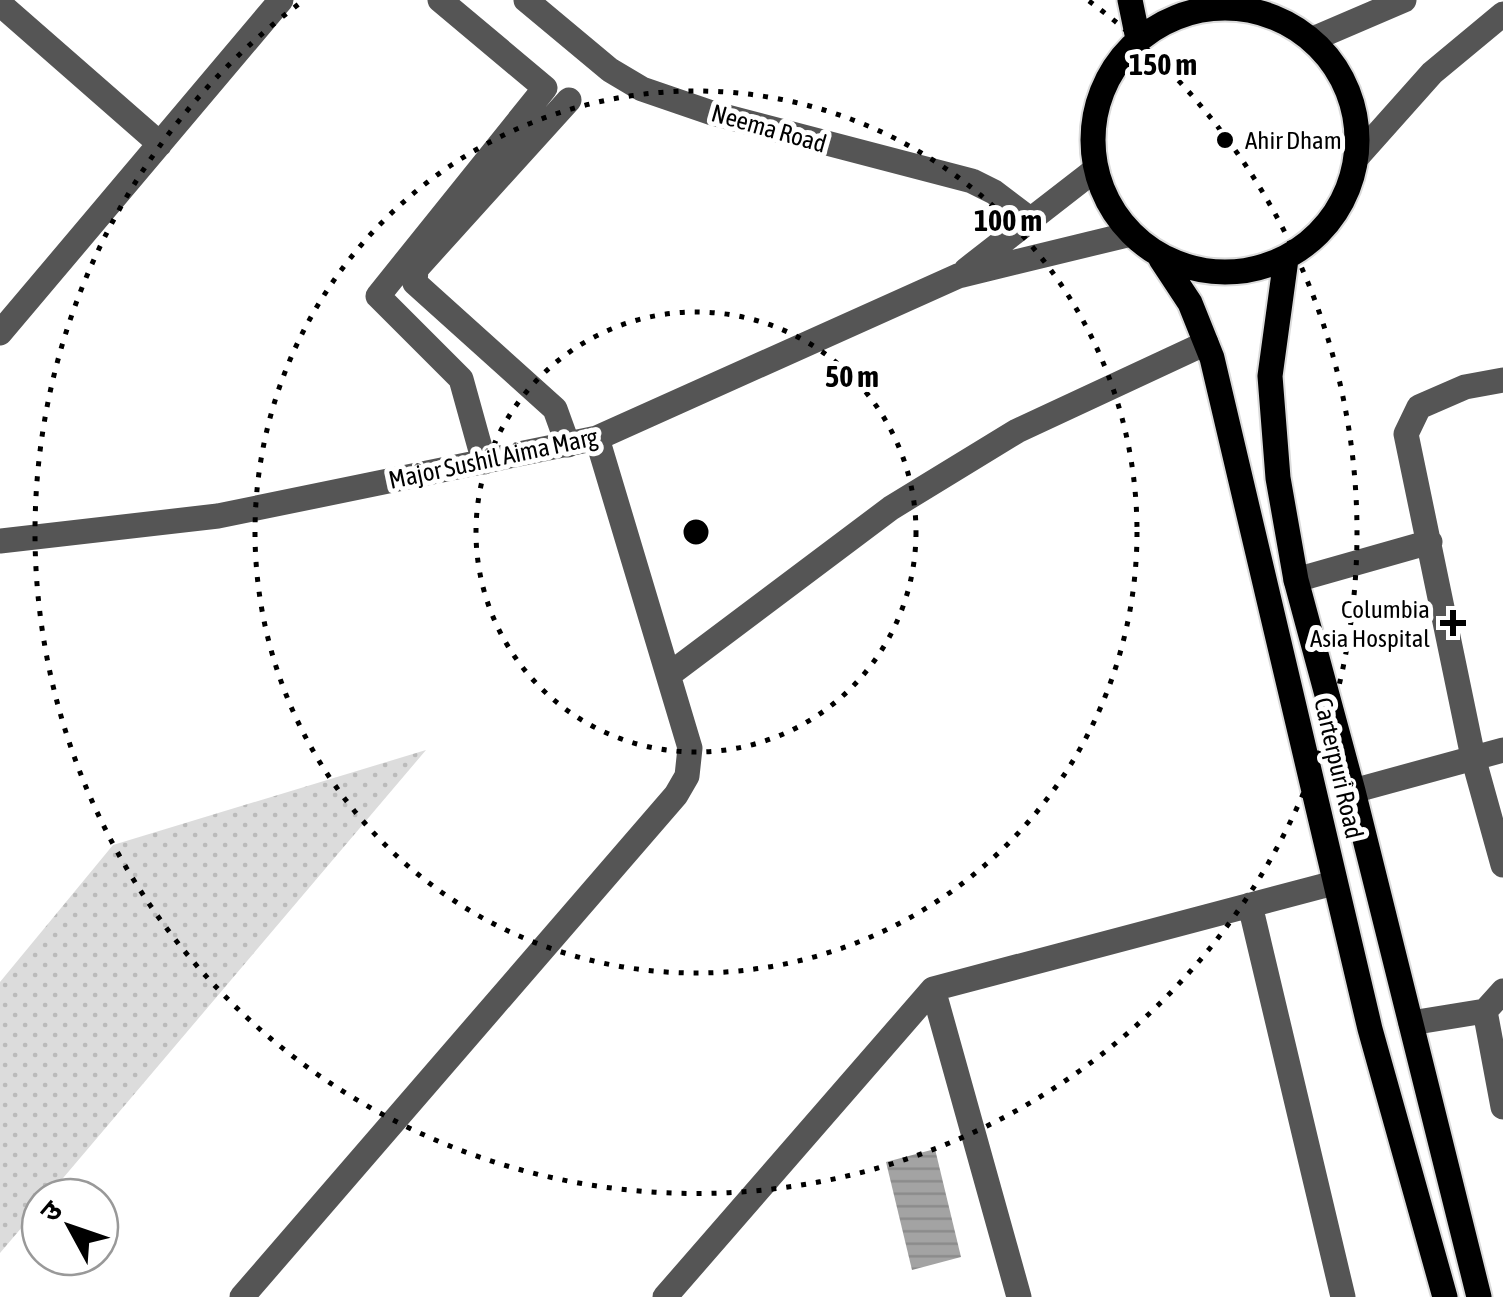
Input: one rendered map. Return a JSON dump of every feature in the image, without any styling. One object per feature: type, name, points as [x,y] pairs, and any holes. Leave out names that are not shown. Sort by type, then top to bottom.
[{"type":"main road","points":[[1130,0],[1138,38]]},
{"type":"main road","points":[[1258,6],[1323,50],[1350,95],[1358,156],[1344,200],[1311,242],[1264,268],[1203,272],[1161,259],[1130,234],[1109,208],[1097,182],[1091,131],[1104,82],[1138,38],[1179,15],[1258,6]]},
{"type":"main road","name":"Carterpuri Road","points":[[1161,259],[1190,303],[1206,343],[1370,1029],[1445,1297]]},
{"type":"main road","name":"Carterpuri Road","points":[[1286,259],[1270,376],[1278,478],[1296,580],[1353,791],[1479,1297]]},
{"type":"street","points":[[0,333],[281,0]]},
{"type":"street","points":[[440,0],[545,88],[378,296],[461,379],[484,462]]},
{"type":"street","name":"Neema Road","points":[[526,0],[610,70],[642,89],[731,118],[972,181],[994,192],[1030,220]]},
{"type":"street","points":[[1312,39],[1404,0]]},
{"type":"street","points":[[0,4],[160,144]]},
{"type":"street","points":[[1358,156],[1432,73],[1503,14]]},
{"type":"street","points":[[568,444],[555,409],[415,283],[416,269],[570,100]]},
{"type":"street","name":"Major Sushil Aima Marg","points":[[958,276],[1096,169]]},
{"type":"street","name":"Major Sushil Aima Marg","points":[[0,541],[218,516],[597,438],[958,276],[1130,234]]},
{"type":"street","points":[[670,674],[906,498],[1018,431],[1206,343]]},
{"type":"street","points":[[1503,380],[1465,387],[1419,406],[1406,434],[1473,757],[1503,864]]},
{"type":"street","points":[[242,1297],[676,795],[687,776],[690,748],[597,438]]},
{"type":"street","points":[[1296,580],[1430,542]]},
{"type":"street","points":[[1353,791],[1503,750]]},
{"type":"street","points":[[665,1297],[933,989],[1334,883]]},
{"type":"street","points":[[1250,905],[1343,1297]]},
{"type":"street","points":[[933,989],[1019,1297]]},
{"type":"street","points":[[1411,1023],[1485,1011],[1503,991]]},
{"type":"street","points":[[1485,1011],[1503,1107]]},
{"type":"shaded area","points":[[426,750],[64,1177],[20,1177],[20,1230],[0,1253],[0,982],[113,845]]},
{"type":"shaded area","points":[[935,1149],[961,1257],[912,1270],[886,1162]]},
{"type":"place","name":"Ahir Dham","points":[[1225,140]]},
{"type":"place","name":"Columbia Asia Hospital","points":[[1453,623]]}]
